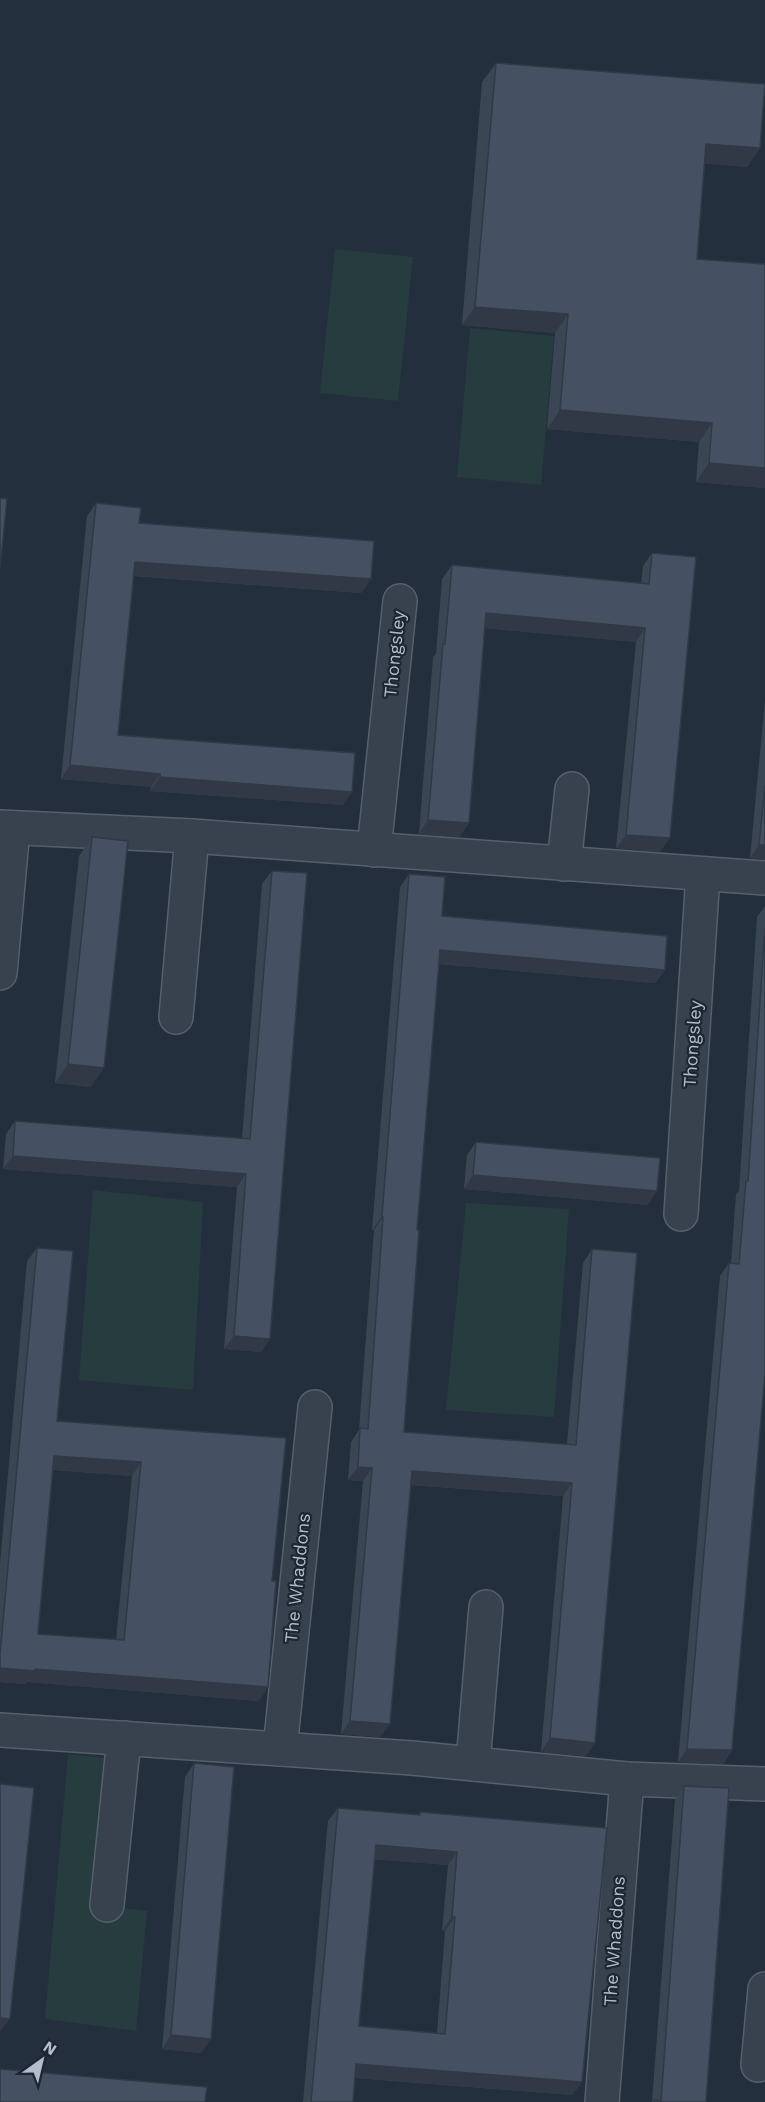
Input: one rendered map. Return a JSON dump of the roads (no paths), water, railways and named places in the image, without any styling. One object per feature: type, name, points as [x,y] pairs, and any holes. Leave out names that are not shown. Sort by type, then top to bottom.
[{"type":"street","name":"Thongsley","points":[[374,850],[399,601]]},
{"type":"street","points":[[564,864],[572,789]]},
{"type":"street","points":[[0,973],[7,827],[192,836],[765,878]]},
{"type":"street","points":[[176,1017],[192,836]]},
{"type":"street","name":"Thongsley","points":[[681,1214],[704,874]]},
{"type":"street","name":"The Whaddons","points":[[280,1749],[315,1407]]},
{"type":"street","points":[[473,1763],[486,1608]]},
{"type":"street","points":[[0,1730],[473,1763],[627,1779],[765,1784]]},
{"type":"street","points":[[107,1905],[124,1738]]},
{"type":"street","name":"The Whaddons","points":[[602,2102],[627,1779]]},
{"type":"street","points":[[758,2065],[765,1989]]}]
